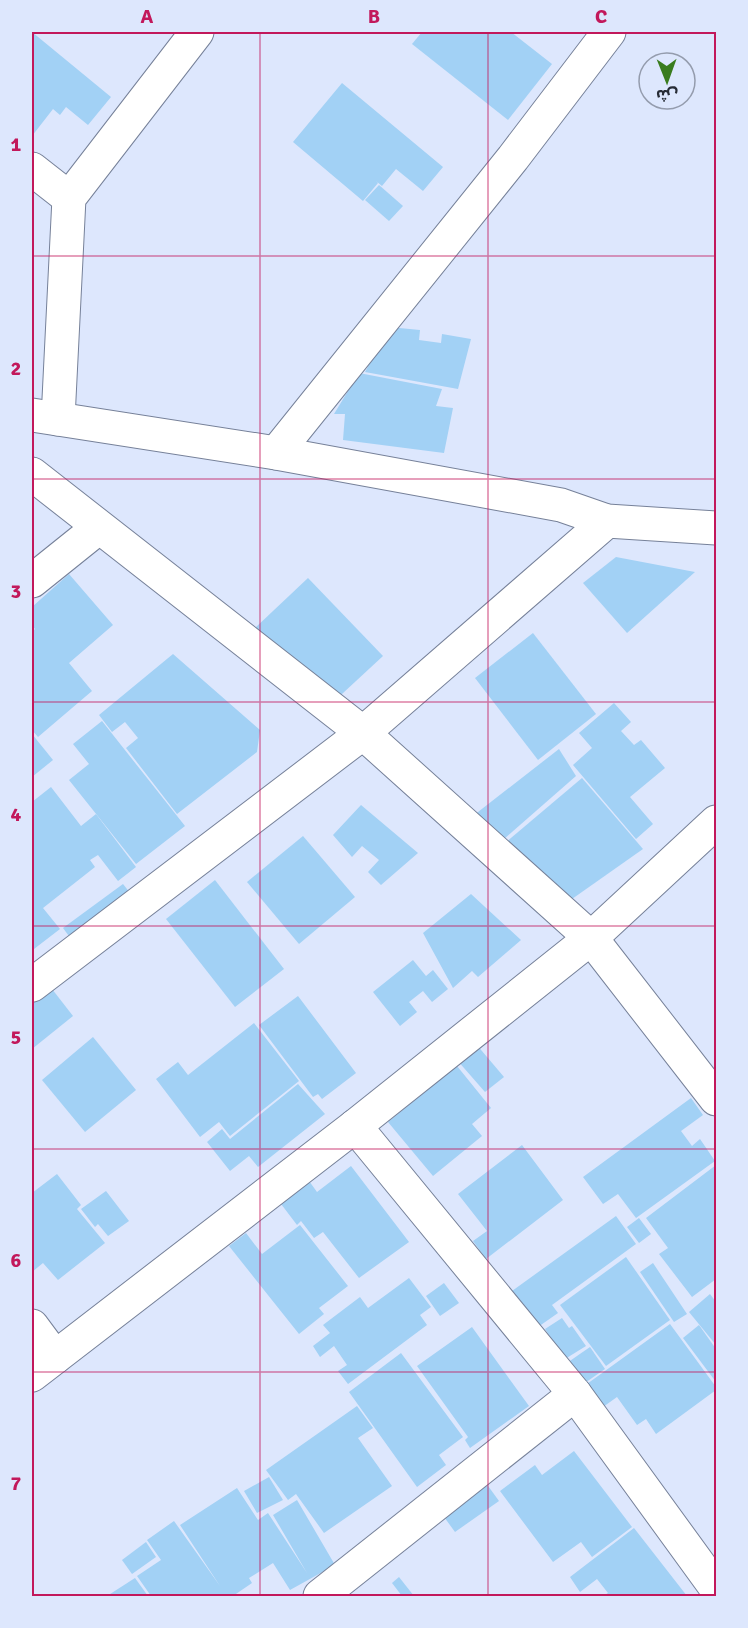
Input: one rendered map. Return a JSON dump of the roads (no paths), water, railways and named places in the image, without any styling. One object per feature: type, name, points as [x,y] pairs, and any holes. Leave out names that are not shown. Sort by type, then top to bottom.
[{"type":"street","points":[[197,32],[69,198],[45,417],[276,453],[561,506],[607,521],[717,528]]},
{"type":"street","points":[[276,453],[513,158],[609,32]]},
{"type":"street","points":[[32,168],[69,198]]},
{"type":"street","points":[[32,474],[98,528],[363,733],[591,938],[717,1099]]},
{"type":"street","points":[[32,985],[363,733],[607,521]]},
{"type":"street","points":[[32,581],[98,528]]},
{"type":"street","points":[[32,1326],[43,1366],[355,1126],[591,938],[717,822]]},
{"type":"street","points":[[355,1126],[575,1394],[717,1588]]},
{"type":"street","points":[[320,1596],[575,1394]]}]
